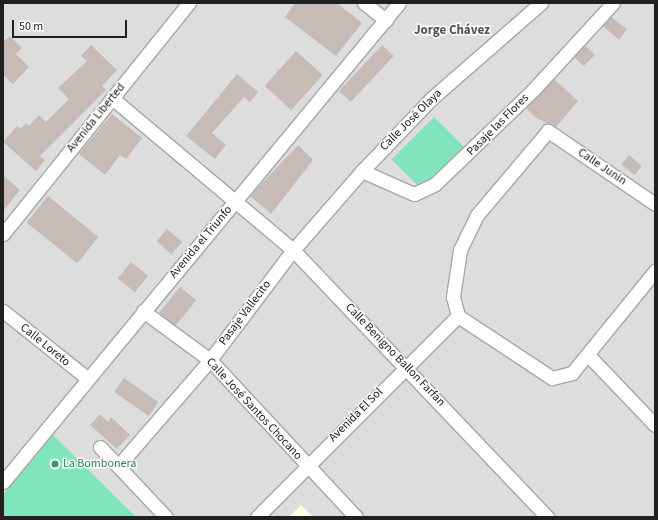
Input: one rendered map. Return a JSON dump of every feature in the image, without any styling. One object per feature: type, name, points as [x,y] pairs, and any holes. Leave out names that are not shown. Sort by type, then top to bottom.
[{"type":"street","name":"Avenida Liberted","points":[[3,234],[189,3]]},
{"type":"street","points":[[364,3],[386,20]]},
{"type":"street","name":"Avenida el Triunfo","points":[[3,482],[87,378],[399,3]]},
{"type":"street","name":"Calle José Olaya","points":[[293,250],[362,171],[432,98],[541,3]]},
{"type":"street","name":"Pasaje las Flores","points":[[362,171],[414,194],[435,184],[533,90],[613,3]]},
{"type":"street","name":"Calle Benigno Ballon Farfan","points":[[112,98],[236,200],[293,250],[406,366],[547,517]]},
{"type":"street","name":"Calle Junin","points":[[458,316],[453,297],[460,250],[477,216],[548,131],[655,204]]},
{"type":"street","name":"Pasaje Vallecito","points":[[118,466],[210,360],[293,250]]},
{"type":"street","points":[[458,316],[552,378],[572,373],[588,356],[655,271]]},
{"type":"street","name":"Calle Loreto","points":[[3,311],[87,378]]},
{"type":"street","name":"Calle José Santos Chocano","points":[[143,311],[210,360],[356,517]]},
{"type":"street","name":"Avenida El Sol","points":[[257,517],[406,366],[458,316]]},
{"type":"street","points":[[588,356],[655,425]]},
{"type":"street","points":[[100,447],[166,517]]},
{"type":"shaded area","points":[[3,3],[655,3],[655,517],[3,517]]},
{"type":"shaded area","points":[[301,505],[313,517],[289,517]]},
{"type":"green space","points":[[434,117],[464,147],[421,189],[392,159]]},
{"type":"green space","name":"La Bombonera","points":[[51,433],[136,517],[3,517],[3,495]]},
{"type":"building","points":[[295,3],[337,3],[362,23],[336,56],[285,17]]},
{"type":"building","points":[[611,17],[627,29],[619,40],[603,26]]},
{"type":"building","points":[[10,36],[22,48],[16,54],[29,67],[13,84],[3,75],[3,42]]},
{"type":"building","points":[[91,45],[117,70],[102,86],[106,90],[40,156],[45,160],[36,171],[3,142],[17,126],[21,129],[26,123],[29,126],[39,115],[46,122],[69,99],[58,88],[87,61],[81,56]]},
{"type":"building","points":[[382,45],[394,56],[351,102],[339,91]]},
{"type":"building","points":[[585,45],[595,55],[584,66],[574,56]]},
{"type":"building","points":[[296,51],[323,75],[291,110],[265,86]]},
{"type":"building","points":[[237,74],[258,92],[250,102],[244,97],[212,133],[226,145],[215,159],[186,136]]},
{"type":"building","points":[[554,79],[578,101],[556,127],[536,118],[526,108]]},
{"type":"building","points":[[112,114],[142,138],[126,159],[120,155],[105,175],[79,154]]},
{"type":"building","points":[[298,145],[313,160],[271,214],[250,196]]},
{"type":"building","points":[[629,155],[642,166],[634,175],[621,164]]},
{"type":"building","points":[[3,175],[20,190],[3,211]]},
{"type":"building","points":[[48,196],[99,237],[77,263],[27,222]]},
{"type":"building","points":[[167,229],[182,242],[172,254],[157,241]]},
{"type":"building","points":[[131,262],[148,276],[135,292],[118,278]]},
{"type":"building","points":[[180,287],[196,300],[176,326],[159,313]]},
{"type":"building","points":[[124,378],[158,402],[149,416],[114,392]]},
{"type":"building","points":[[100,414],[108,422],[111,417],[130,435],[117,449],[90,425]]},
{"type":"place","name":"La Bombonera","points":[[55,464]]},
{"type":"district","name":"Jorge Chávez","points":[[452,30]]}]
